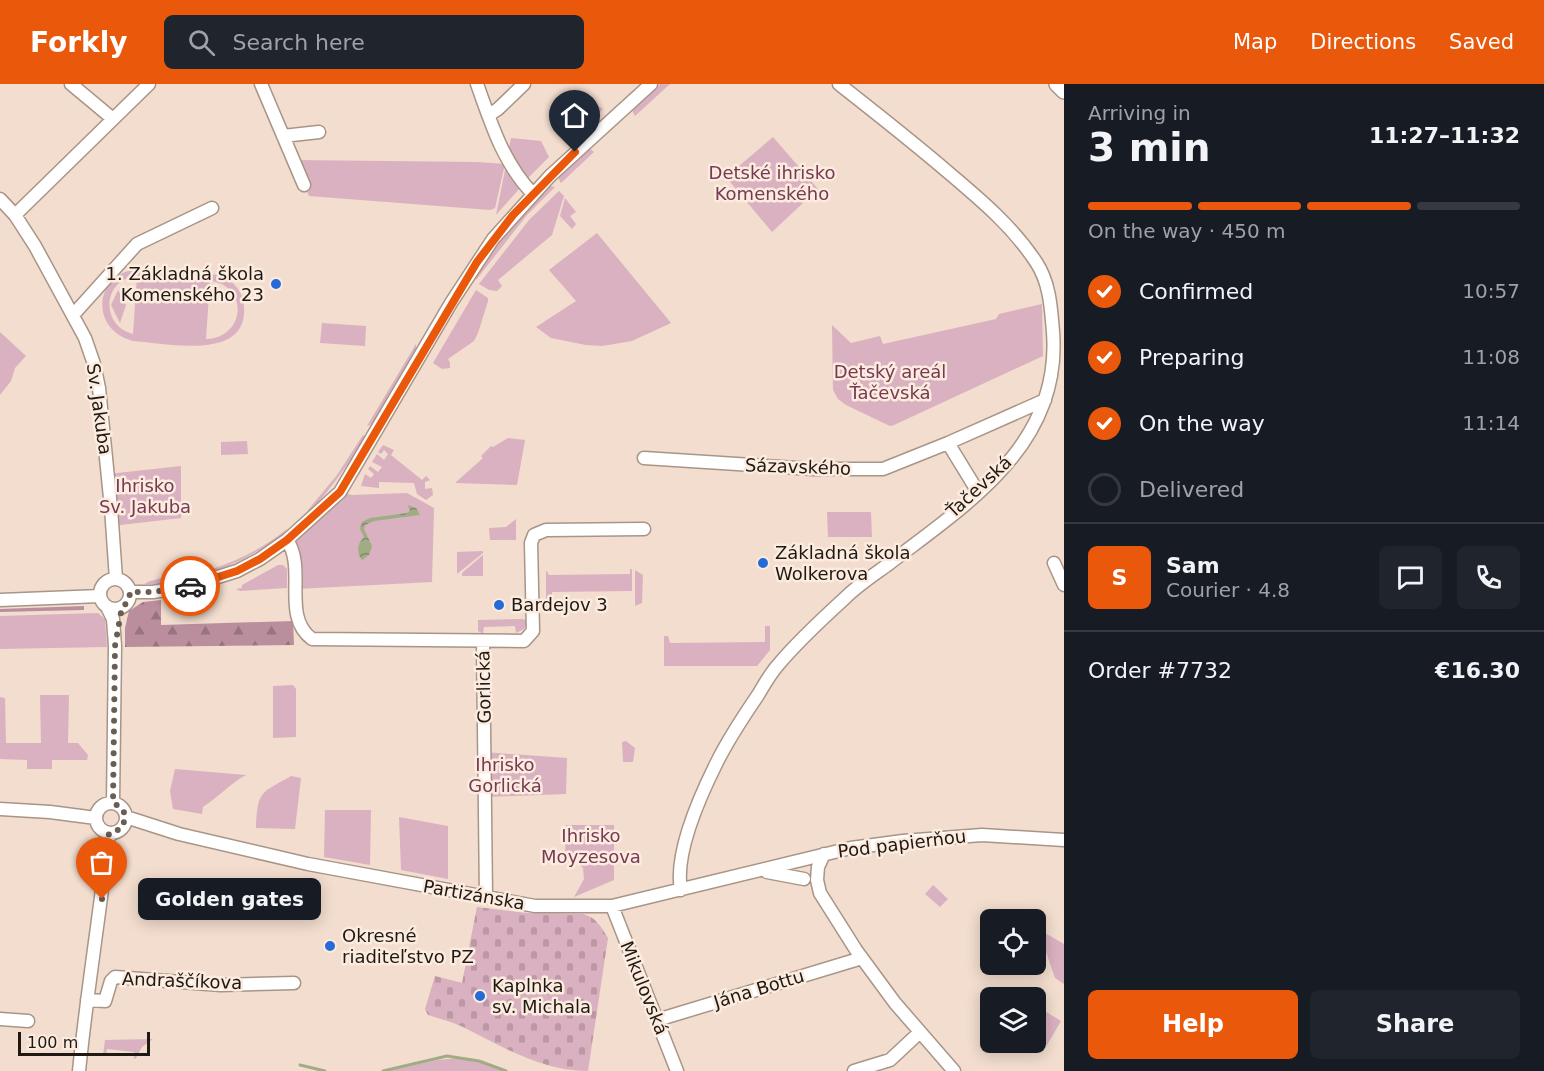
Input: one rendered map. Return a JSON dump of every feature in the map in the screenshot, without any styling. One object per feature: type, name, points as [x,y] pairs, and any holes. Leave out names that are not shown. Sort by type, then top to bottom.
[{"type":"main road","points":[[1057,84],[1064,91]]},
{"type":"street","points":[[71,84],[113,119]]},
{"type":"street","points":[[15,215],[149,84]]},
{"type":"street","points":[[261,84],[304,185]]},
{"type":"street","points":[[477,84],[506,158],[533,194]]},
{"type":"street","points":[[489,116],[524,84]]},
{"type":"street","points":[[130,592],[166,590],[213,580],[237,571],[260,559],[287,540],[340,492],[465,280],[493,239],[533,194],[651,84]]},
{"type":"street","name":"Ťačevská","points":[[681,890],[678,878],[690,824],[707,781],[728,740],[778,665],[847,596],[966,504],[1011,460],[1033,427],[1052,379],[1054,355],[1049,298],[1039,266],[990,208],[839,84]]},
{"type":"street","points":[[283,136],[319,132]]},
{"type":"street","name":"Sv. Jakuba","points":[[0,200],[15,215],[35,246],[86,338],[98,386],[116,579]]},
{"type":"street","points":[[73,315],[137,244],[212,208]]},
{"type":"street","name":"Sázavského","points":[[644,458],[813,469],[883,469],[1045,400]]},
{"type":"street","points":[[948,443],[978,492]]},
{"type":"street","points":[[483,641],[524,641],[532,631],[531,543],[538,532],[644,529]]},
{"type":"street","name":"Gorlická","points":[[287,540],[294,549],[296,609],[306,634],[318,640],[483,641],[486,897]]},
{"type":"street","points":[[1054,563],[1064,585]]},
{"type":"street","points":[[107,608],[122,607],[129,601],[130,592],[124,582],[111,579],[103,585],[100,596],[113,619],[115,646],[113,803]]},
{"type":"street","points":[[0,600],[100,596]]},
{"type":"street","points":[[115,646],[122,607]]},
{"type":"street","points":[[113,803],[122,808],[126,817],[121,829],[109,833],[98,826],[96,818],[99,808],[113,803]]},
{"type":"street","points":[[0,809],[96,818]]},
{"type":"street","name":"Partizánska","points":[[126,817],[178,834],[308,864],[535,906],[612,906],[824,854]]},
{"type":"street","points":[[79,1071],[109,833]]},
{"type":"street","name":"Pod papierňou","points":[[820,893],[817,880],[818,867],[824,854],[851,848],[903,841],[982,835],[1064,840]]},
{"type":"street","points":[[803,860],[804,879]]},
{"type":"street","points":[[756,871],[804,879],[820,893],[862,958],[895,1003],[954,1071]]},
{"type":"street","name":"Mikulovská","points":[[612,906],[677,1071]]},
{"type":"street","name":"Jána Bottu","points":[[657,1020],[862,958]]},
{"type":"street","name":"Andraščíkova","points":[[87,1000],[105,1001],[114,978],[221,985],[294,983]]},
{"type":"street","points":[[0,1019],[28,1021]]},
{"type":"street","points":[[854,1071],[890,1060],[920,1032]]},
{"type":"green space","points":[[660,84],[670,84],[635,116],[632,110]]},
{"type":"green space","points":[[574,93],[603,109],[569,139]]},
{"type":"green space","name":"Detské ihrisko Komenského","points":[[773,137],[818,189],[772,232],[726,177]]},
{"type":"green space","points":[[511,138],[541,141],[549,157],[527,179],[508,154]]},
{"type":"green space","points":[[589,148],[594,152],[561,183],[558,177],[560,174]]},
{"type":"green space","points":[[294,160],[505,164],[495,208],[490,210],[309,196]]},
{"type":"green space","points":[[506,165],[521,187],[496,215]]},
{"type":"green space","points":[[549,186],[555,187],[527,215],[476,280],[475,276],[510,228]]},
{"type":"green space","points":[[559,191],[564,196],[552,235],[498,280],[502,286],[497,291],[489,290],[479,284],[529,220]]},
{"type":"green space","points":[[565,198],[576,212],[570,216],[576,224],[572,229],[560,216]]},
{"type":"green space","points":[[597,233],[671,323],[632,341],[602,346],[551,338],[536,327],[576,301],[549,270]]},
{"type":"green space","points":[[137,269],[182,271],[207,273],[225,278],[236,286],[243,298],[242,324],[233,336],[219,342],[202,345],[184,346],[133,341],[119,335],[109,326],[102,303],[105,292],[112,281],[122,273]],"holes":[[[137,276],[133,334],[122,329],[115,322],[110,303],[117,285],[125,279]],[[210,281],[223,285],[231,292],[238,311],[229,330],[219,336],[206,339]]]},
{"type":"green space","points":[[118,290],[126,305],[120,323],[111,305]]},
{"type":"green space","points":[[476,290],[488,298],[478,333],[474,341],[448,359],[450,368],[442,369],[433,363]]},
{"type":"green space","name":"Detský areál Ťačevská","points":[[1042,304],[1043,356],[894,425],[890,426],[846,405],[838,399],[833,390],[832,325],[851,343],[880,336],[883,344],[996,319],[999,314]]},
{"type":"green space","points":[[322,323],[366,326],[365,346],[320,343]]},
{"type":"green space","points":[[0,332],[26,356],[15,368],[11,381],[0,395]]},
{"type":"green space","points":[[416,344],[416,352],[372,424],[367,426]]},
{"type":"green space","points":[[363,435],[365,437],[345,467],[308,514],[308,510],[337,475]]},
{"type":"green space","points":[[508,438],[525,440],[517,485],[455,483],[483,458],[481,456],[491,446]]},
{"type":"green space","points":[[247,441],[248,454],[221,455],[221,442]]},
{"type":"green space","points":[[383,445],[394,450],[391,455],[422,480],[426,476],[430,480],[425,482],[425,489],[432,488],[433,495],[426,500],[417,494],[414,483],[379,482],[379,488],[361,486],[365,474],[371,478],[374,474],[368,469],[370,466],[378,472],[382,467],[372,462],[377,454],[384,460],[388,454],[384,450],[381,454],[378,452]]},
{"type":"green space","name":"Ihrisko Sv. Jakuba","points":[[181,466],[181,518],[112,526],[108,474]]},
{"type":"green space","points":[[340,492],[352,495],[407,493],[434,508],[432,582],[296,589],[287,540]]},
{"type":"green space","points":[[827,512],[871,512],[872,537],[828,537]]},
{"type":"green space","points":[[516,519],[516,540],[490,540],[489,528],[506,527]]},
{"type":"green space","points":[[287,529],[272,542],[224,568],[192,579],[145,584],[156,579],[208,570],[229,563],[260,548]]},
{"type":"green space","points":[[483,551],[483,553],[457,574],[457,552]]},
{"type":"green space","points":[[483,555],[483,576],[462,576],[462,573]]},
{"type":"green space","points":[[278,565],[283,565],[287,569],[287,588],[240,591],[236,589],[242,588],[242,585]]},
{"type":"green space","points":[[630,569],[632,569],[632,591],[552,592],[552,607],[559,607],[559,611],[546,610],[546,570],[549,575],[630,574]]},
{"type":"green space","points":[[635,570],[643,575],[642,603],[635,606]]},
{"type":"green space","points":[[161,600],[161,625],[293,621],[294,645],[125,647],[125,628],[129,611],[143,602]]},
{"type":"green space","points":[[84,606],[84,610],[0,612],[0,609]]},
{"type":"green space","points":[[98,613],[105,619],[107,647],[0,649],[0,616]]},
{"type":"green space","points":[[478,620],[526,620],[527,624],[524,629],[516,633],[515,626],[484,627],[483,634],[478,631]]},
{"type":"green space","points":[[765,626],[770,626],[770,650],[757,666],[664,666],[664,636],[668,636],[670,643],[765,642]]},
{"type":"green space","points":[[293,685],[296,689],[296,737],[273,738],[273,686]]},
{"type":"green space","points":[[40,695],[69,695],[68,743],[78,743],[88,755],[87,760],[52,760],[52,769],[27,769],[27,760],[0,759],[0,697],[5,698],[6,743],[41,743]]},
{"type":"green space","points":[[626,741],[635,748],[633,762],[623,762],[622,742]]},
{"type":"green space","name":"Ihrisko Gorlická","points":[[484,752],[567,758],[566,794],[485,797]]},
{"type":"green space","points":[[175,769],[246,775],[203,807],[202,814],[173,809],[170,791]]},
{"type":"green space","points":[[291,776],[301,778],[295,829],[256,828],[258,806],[263,794]]},
{"type":"green space","points":[[325,810],[371,810],[370,865],[324,857]]},
{"type":"green space","points":[[399,817],[448,826],[448,879],[401,870]]},
{"type":"green space","name":"Ihrisko Moyzesova","points":[[566,825],[614,825],[614,880],[574,897],[584,879],[583,868],[575,860],[565,859]]},
{"type":"green space","points":[[933,885],[948,899],[940,907],[925,894]]},
{"type":"green space","points":[[477,907],[527,913],[583,914],[595,920],[603,930],[608,938],[588,1071],[571,1070],[539,1062],[508,1050],[459,1025],[428,1015],[425,1009],[435,976],[462,983]]},
{"type":"green space","points":[[1046,934],[1064,944],[1064,984],[1055,978],[1046,952]]},
{"type":"green space","points":[[1046,1012],[1061,1021],[1046,1044]]},
{"type":"green space","points":[[153,1039],[142,1047],[134,1059],[134,1052],[107,1049],[106,1056],[103,1056],[105,1040]]},
{"type":"green space","points":[[458,1058],[479,1062],[504,1071],[388,1071],[437,1060]]},
{"type":"water","points":[[408,505],[416,508],[420,515],[374,521],[365,525],[364,529],[372,546],[369,555],[362,560],[358,548],[364,537],[360,529],[362,522],[370,518],[407,513],[410,511]]},
{"type":"waterway","points":[[383,1071],[447,1056],[479,1061],[506,1071]]},
{"type":"waterway","points":[[300,1065],[325,1071]]},
{"type":"way so far","points":[[102,899],[109,833],[118,832],[126,822],[125,812],[113,803],[115,646],[122,607],[129,601],[130,592],[153,592],[190,586]]},
{"type":"place","name":"1. Základná škola Komenského 23","points":[[276,284]]},
{"type":"place","name":"Základná škola Wolkerova","points":[[763,563]]},
{"type":"place","name":"Bardejov 3","points":[[499,605]]},
{"type":"place","name":"Golden gates","points":[[102,899]]},
{"type":"place","name":"Okresné riaditeľstvo PZ","points":[[330,946]]},
{"type":"place","name":"Kaplnka sv. Michala","points":[[480,996]]},
{"type":"route","points":[[190,586],[237,571],[260,559],[287,540],[340,492],[418,357],[477,262],[513,215],[575,152]]}]
